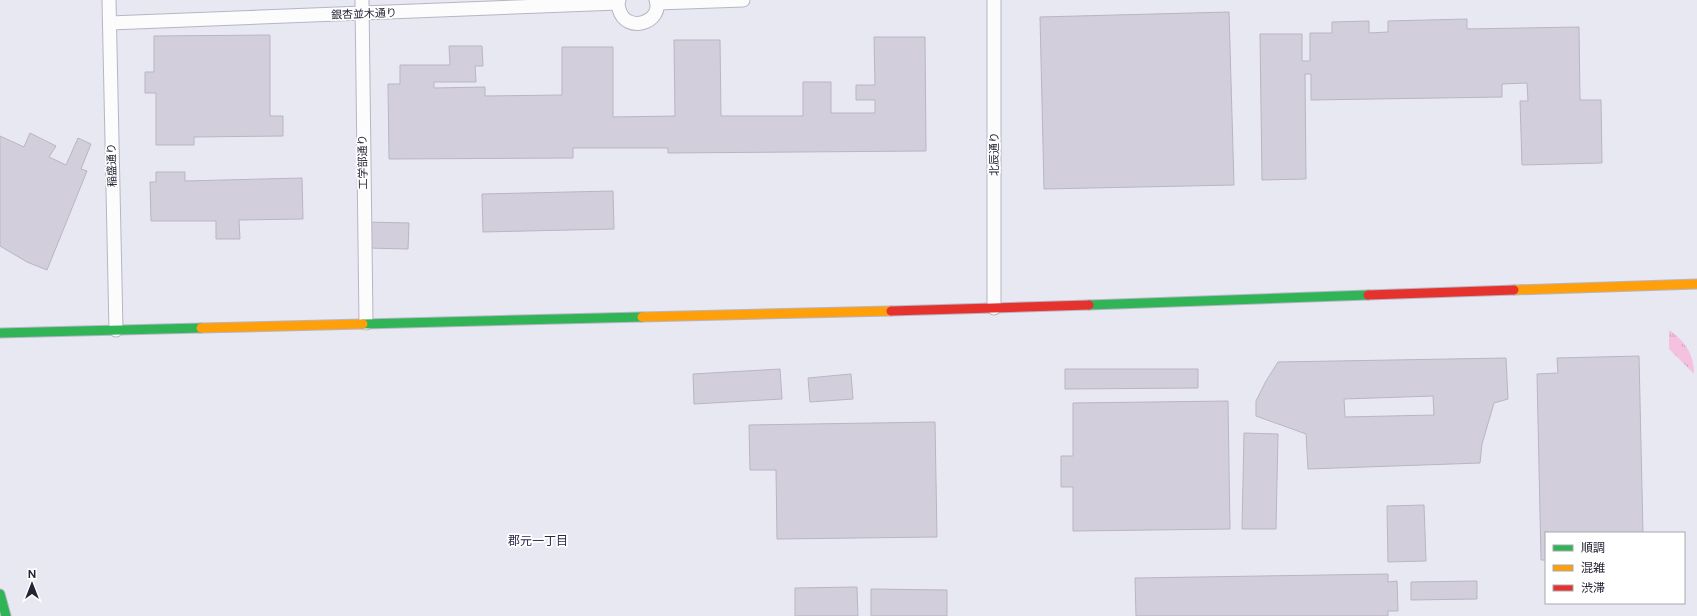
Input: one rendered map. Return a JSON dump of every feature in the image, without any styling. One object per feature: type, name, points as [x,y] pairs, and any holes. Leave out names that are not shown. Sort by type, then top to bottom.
[{"type":"street","points":[[0,333],[994,308],[1697,284]]},
{"type":"street","points":[[0,594],[6,616]]},
{"type":"lane","name":"稲盛通り","points":[[109,0],[116,330]]},
{"type":"lane","name":"工学部通り","points":[[362,0],[366,324]]},
{"type":"lane","points":[[618,2],[621,16],[631,23],[644,23],[654,16],[656,2],[743,0]]},
{"type":"lane","name":"北辰通り","points":[[994,0],[994,308]]},
{"type":"lane","name":"銀杏並木通り","points":[[110,23],[362,14],[618,2]]},
{"type":"green space","points":[[1669,330],[1684,343],[1688,349],[1694,367],[1694,374],[1669,349]]},
{"type":"building","points":[[1229,12],[1234,185],[1044,189],[1040,17]]},
{"type":"building","points":[[1467,19],[1467,29],[1579,27],[1580,100],[1601,100],[1602,163],[1522,165],[1520,101],[1528,101],[1527,83],[1502,84],[1502,97],[1311,100],[1311,74],[1305,74],[1306,179],[1262,180],[1260,34],[1302,34],[1302,61],[1310,61],[1310,33],[1332,33],[1332,22],[1369,21],[1369,33],[1388,32],[1388,21]]},
{"type":"building","points":[[270,35],[270,116],[283,116],[283,136],[194,137],[194,145],[156,145],[156,93],[145,93],[145,72],[154,72],[154,36]]},
{"type":"building","points":[[874,37],[925,37],[926,151],[668,153],[668,148],[573,148],[573,158],[389,159],[388,84],[400,84],[400,65],[450,65],[449,46],[482,46],[483,66],[475,66],[476,82],[434,82],[434,88],[485,87],[485,96],[562,95],[562,47],[613,47],[613,117],[675,116],[674,40],[720,40],[721,116],[803,116],[803,82],[831,82],[831,113],[875,113],[875,100],[856,100],[856,85],[875,85]]},
{"type":"building","points":[[30,133],[56,146],[49,157],[66,165],[78,138],[91,144],[81,169],[87,171],[47,270],[27,262],[0,246],[0,136],[24,147]]},
{"type":"building","points":[[156,172],[185,172],[185,181],[302,178],[303,219],[239,220],[240,239],[216,239],[216,221],[151,221],[150,182],[156,182]]},
{"type":"building","points":[[613,191],[614,229],[483,232],[482,194]]},
{"type":"building","points":[[367,222],[409,223],[408,249],[366,248]]},
{"type":"building","points":[[1639,356],[1643,532],[1545,532],[1545,560],[1541,560],[1537,374],[1558,373],[1557,358]]},
{"type":"building","points":[[1506,358],[1508,399],[1494,403],[1482,444],[1480,463],[1308,469],[1306,434],[1256,416],[1256,401],[1278,362]],"holes":[[[1433,396],[1434,415],[1345,417],[1344,399]]]},
{"type":"building","points":[[780,369],[782,399],[694,404],[693,374]]},
{"type":"building","points":[[1065,369],[1198,369],[1198,388],[1065,389]]},
{"type":"building","points":[[851,374],[853,399],[810,402],[808,378]]},
{"type":"building","points":[[1228,401],[1230,529],[1073,531],[1073,487],[1061,487],[1061,456],[1073,456],[1073,403]]},
{"type":"building","points":[[935,422],[937,537],[777,539],[776,470],[750,470],[749,425]]},
{"type":"building","points":[[1244,433],[1278,434],[1276,529],[1242,529]]},
{"type":"building","points":[[1424,505],[1426,561],[1388,562],[1387,506]]},
{"type":"building","points":[[1388,574],[1388,582],[1397,581],[1398,611],[1388,611],[1388,616],[1136,616],[1135,578]]},
{"type":"building","points":[[1477,581],[1477,599],[1411,600],[1411,582]]},
{"type":"building","points":[[857,587],[858,616],[795,616],[795,588]]},
{"type":"building","points":[[871,589],[947,590],[947,616],[871,616]]},
{"type":"traffic: fast","points":[[1089,305],[1368,295]]},
{"type":"traffic: fast","points":[[363,324],[642,317]]},
{"type":"traffic: fast","points":[[0,333],[201,328]]},
{"type":"traffic: fast","points":[[0,594],[6,616]]},
{"type":"traffic: slow","points":[[1514,290],[1697,284]]},
{"type":"traffic: slow","points":[[642,317],[891,311]]},
{"type":"traffic: slow","points":[[201,328],[363,324]]},
{"type":"traffic: jam","points":[[1368,295],[1514,290]]},
{"type":"traffic: jam","points":[[891,311],[1089,305]]},
{"type":"district","name":"郡元一丁目","points":[[538,541]]}]
